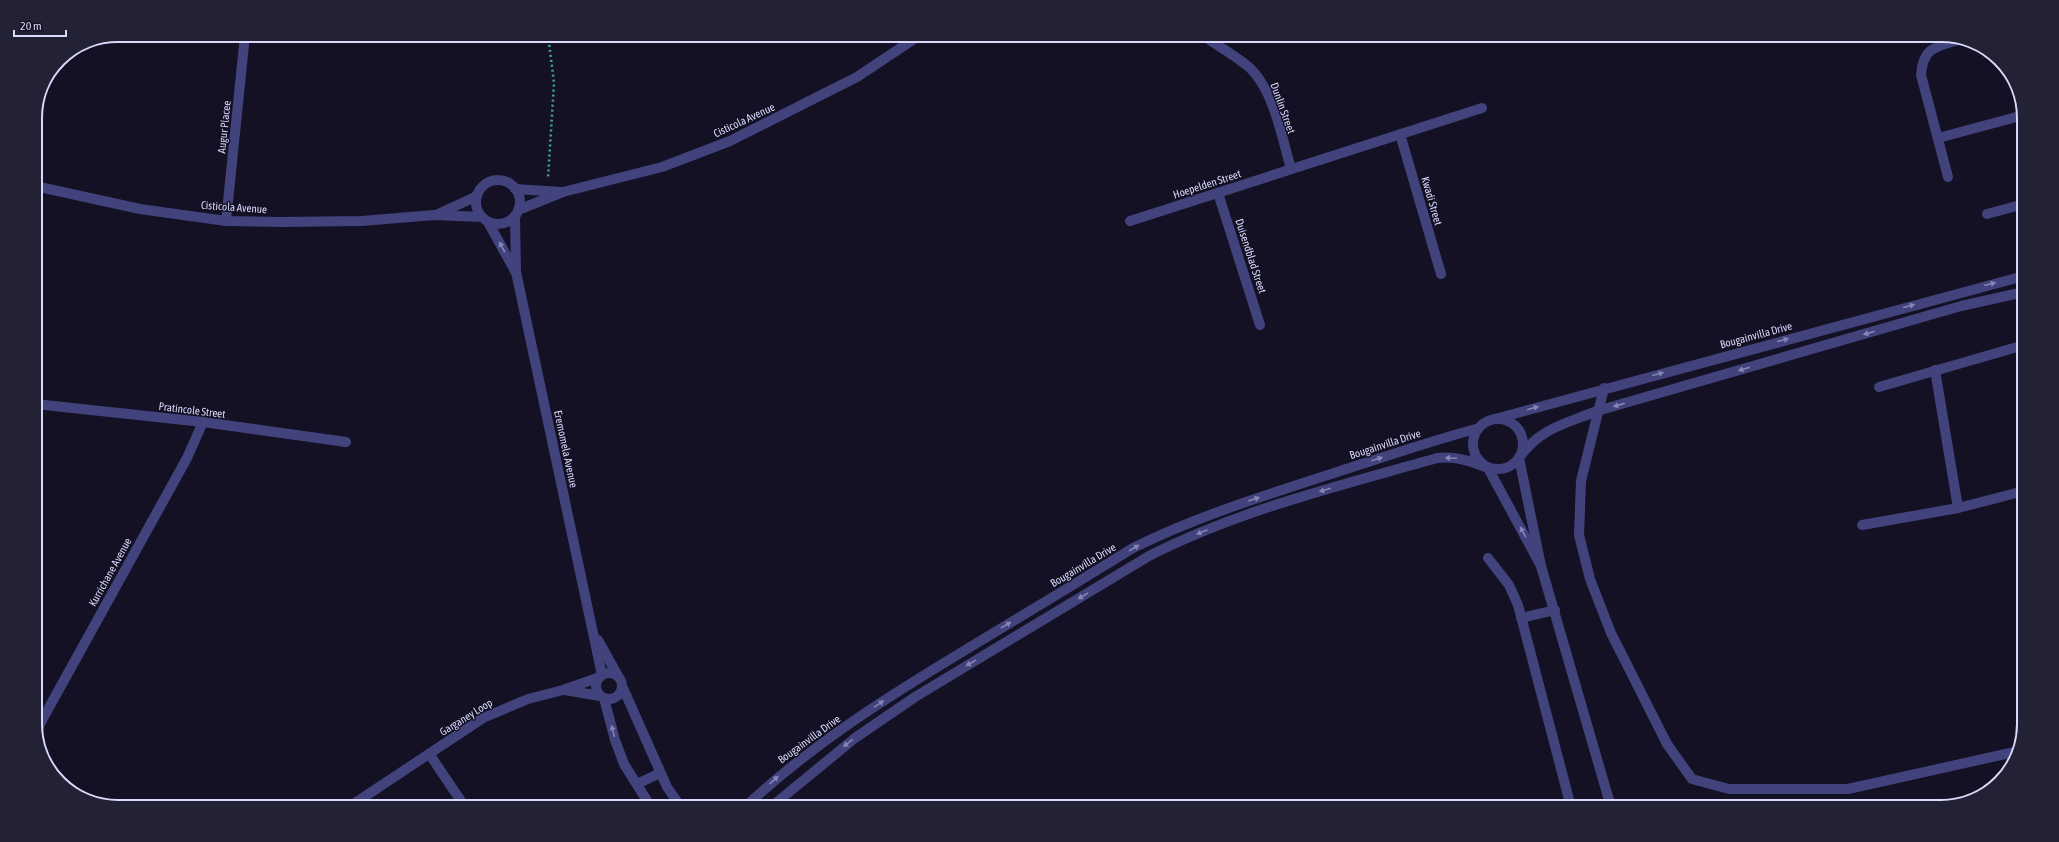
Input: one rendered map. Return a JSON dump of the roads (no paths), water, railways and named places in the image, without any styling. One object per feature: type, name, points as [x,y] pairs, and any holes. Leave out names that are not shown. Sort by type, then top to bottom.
[{"type":"street","name":"Augur Placee","points":[[226,221],[244,42]]},
{"type":"street","name":"Cisticola Avenue","points":[[516,213],[563,192],[662,166],[730,141],[857,77],[910,42]]},
{"type":"street","name":"Dunlin Street","points":[[1212,42],[1258,76],[1266,89],[1273,107],[1291,169]]},
{"type":"street","points":[[1948,177],[1921,74],[1924,57],[1940,46],[1949,43]]},
{"type":"street","points":[[1291,169],[1482,108]]},
{"type":"street","points":[[1938,138],[2017,117]]},
{"type":"street","name":"Kwadi Street","points":[[1400,134],[1441,274]]},
{"type":"street","name":"Hoepelden Street","points":[[1130,221],[1291,169]]},
{"type":"street","points":[[494,181],[509,184],[515,189],[519,196],[516,213],[502,224],[485,219],[478,211],[477,196],[487,184],[494,181]]},
{"type":"street","name":"Cisticola Avenue","points":[[42,188],[140,209],[226,221],[362,221],[434,215],[485,219]]},
{"type":"street","name":"Cisticola Avenue","points":[[515,189],[563,192]]},
{"type":"street","name":"Duisendblad Street","points":[[1218,193],[1260,325]]},
{"type":"street","name":"Cisticola Avenue","points":[[434,215],[477,196]]},
{"type":"street","points":[[1987,214],[2017,206]]},
{"type":"street","name":"Eremomela Avenue","points":[[516,213],[516,272],[594,631],[601,676]]},
{"type":"street","name":"Eremomela Avenue","points":[[485,219],[516,272]]},
{"type":"street","name":"Bougainvilla Drive","points":[[754,800],[785,771],[836,733],[901,689],[1100,568],[1166,532],[1218,511],[1277,491],[1476,429],[1484,423],[1495,419],[1604,388],[2017,278]]},
{"type":"street","points":[[780,800],[855,738],[915,697],[1116,576],[1180,540],[1290,500],[1436,458],[1451,457],[1466,460],[1496,470],[1505,469],[1519,458],[1528,445],[1538,436],[1597,411],[1961,306],[2017,294]]},
{"type":"street","points":[[1879,387],[2017,346]]},
{"type":"street","points":[[1935,370],[1958,508]]},
{"type":"street","points":[[1604,388],[1580,481],[1580,535],[1590,579],[1611,633],[1667,744],[1692,779],[1729,789],[1848,789],[2011,753]]},
{"type":"street","name":"Pratincole Street","points":[[42,405],[203,422],[346,442]]},
{"type":"street","points":[[1495,419],[1510,422],[1521,434],[1523,450],[1519,458],[1541,566],[1609,800]]},
{"type":"street","name":"Kurrichane Avenue","points":[[42,721],[187,458],[203,422]]},
{"type":"street","points":[[1476,429],[1473,439],[1473,451],[1480,463],[1488,468],[1541,566]]},
{"type":"street","points":[[1862,525],[1958,508],[2017,493]]},
{"type":"street","points":[[1488,558],[1510,585],[1521,618],[1569,800]]},
{"type":"street","points":[[1521,618],[1555,610]]},
{"type":"street","name":"Eremomela Avenue","points":[[594,631],[618,676]]},
{"type":"street","points":[[647,800],[624,764],[615,740],[602,697],[597,690],[597,683],[601,676],[613,673],[622,681],[623,688],[660,773],[676,800]]},
{"type":"street","name":"Garganey Loop","points":[[360,800],[430,755],[483,718],[528,699],[563,690],[601,676]]},
{"type":"street","points":[[602,697],[612,699],[619,695],[623,688]]},
{"type":"street","name":"Garganey Loop","points":[[563,690],[602,697]]},
{"type":"street","points":[[430,755],[460,800]]},
{"type":"street","points":[[637,784],[660,773]]}]
